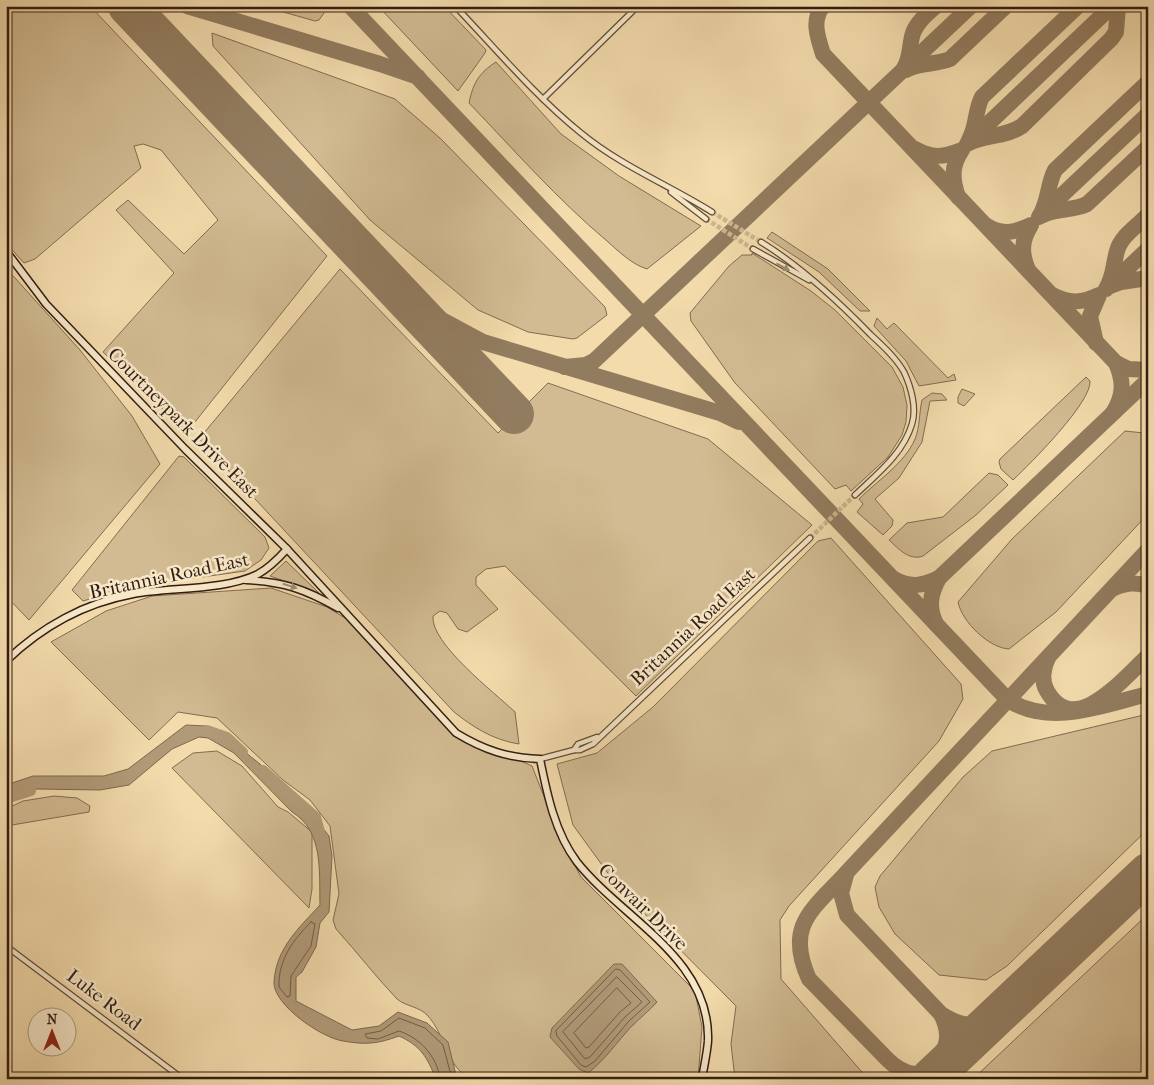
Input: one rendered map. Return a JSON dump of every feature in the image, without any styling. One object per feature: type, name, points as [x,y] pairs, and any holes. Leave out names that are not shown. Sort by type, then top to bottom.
[{"type":"street","points":[[455,6],[544,99],[582,134],[666,188],[712,212]]},
{"type":"street","points":[[544,99],[638,6]]},
{"type":"street","points":[[666,188],[706,219]]},
{"type":"street","points":[[761,242],[786,257],[814,283]]},
{"type":"street","points":[[753,249],[814,283],[835,298],[890,354],[903,371],[910,387],[913,407],[912,423],[903,444],[889,462],[855,494]]},
{"type":"street","name":"Courtneypark Drive East","points":[[6,252],[46,304],[182,446],[287,549],[344,612]]},
{"type":"street","name":"Britannia Road East","points":[[344,612],[456,733],[476,746],[496,754],[540,759],[574,750],[578,744],[597,737],[810,538]]},
{"type":"street","name":"Britannia Road East","points":[[6,662],[23,645],[52,625],[81,610],[108,600],[134,594],[242,580],[270,566],[287,549]]},
{"type":"street","points":[[242,580],[288,584],[306,591],[344,612]]},
{"type":"street","name":"Convair Drive","points":[[540,759],[554,815],[565,842],[577,862],[603,890],[674,956],[696,986],[702,999],[708,1041],[702,1079]]},
{"type":"street","name":"Luke Road","points":[[6,946],[183,1079]]},
{"type":"shaded area","points":[[6,6],[90,6],[327,256],[187,432],[103,352],[174,273],[116,210],[128,200],[184,254],[218,220],[161,150],[143,144],[134,146],[141,168],[35,259],[24,263],[6,243]]},
{"type":"shaded area","points":[[262,6],[321,6],[324,13],[319,20],[315,21]]},
{"type":"shaded area","points":[[378,6],[444,6],[486,50],[485,53],[458,91]]},
{"type":"shaded area","points":[[212,33],[395,99],[441,139],[605,307],[607,315],[573,339],[528,332],[478,310],[370,220],[213,46]]},
{"type":"shaded area","points":[[496,62],[561,134],[619,176],[701,226],[647,269],[631,261],[621,253],[553,191],[469,103],[478,79],[485,70]]},
{"type":"shaded area","points":[[772,232],[828,269],[870,311],[860,311],[819,272],[767,238]]},
{"type":"shaded area","points":[[752,253],[811,291],[835,310],[892,367],[903,387],[907,405],[906,422],[902,435],[888,457],[851,491],[846,485],[835,489],[735,383],[691,321],[690,313],[729,266],[742,255],[752,255]]},
{"type":"shaded area","points":[[6,268],[80,350],[132,416],[160,464],[29,620],[6,596]]},
{"type":"shaded area","points":[[340,269],[498,433],[548,383],[708,439],[812,525],[636,696],[505,566],[486,569],[476,577],[476,585],[498,609],[467,632],[458,629],[447,613],[440,611],[433,616],[435,627],[452,653],[515,712],[519,744],[484,732],[454,712],[199,439]]},
{"type":"shaded area","points":[[877,318],[887,329],[894,323],[948,378],[954,374],[956,380],[919,386],[906,361],[874,326]]},
{"type":"shaded area","points":[[1086,377],[1090,381],[1088,391],[1081,403],[1059,432],[1013,480],[1001,469],[1000,459]]},
{"type":"shaded area","points":[[962,389],[975,394],[964,406],[958,403],[958,397]]},
{"type":"shaded area","points":[[932,393],[942,394],[947,400],[930,401],[922,442],[899,478],[875,499],[893,520],[892,526],[883,535],[857,512],[863,504],[859,499],[905,456],[918,430],[922,400]]},
{"type":"shaded area","points":[[1125,431],[1144,433],[1148,443],[1148,514],[1056,612],[1009,649],[1001,648],[985,639],[965,618],[958,602],[1012,539]]},
{"type":"shaded area","points":[[179,456],[184,457],[265,537],[269,548],[261,560],[245,571],[131,587],[83,601],[72,590]]},
{"type":"shaded area","points":[[989,473],[998,475],[1008,485],[976,515],[923,556],[909,556],[889,540],[907,523],[943,517]]},
{"type":"shaded area","points":[[831,538],[961,684],[963,699],[939,741],[789,906],[780,920],[781,979],[868,1079],[735,1079],[731,1044],[736,1006],[618,887],[573,825],[557,764],[597,753],[653,707],[818,541]]},
{"type":"shaded area","points":[[286,561],[319,593],[270,576]]},
{"type":"shaded area","points":[[271,588],[327,607],[358,626],[454,731],[532,766],[562,842],[581,877],[695,991],[702,1027],[698,1079],[473,1079],[464,1074],[457,1068],[427,1015],[397,999],[336,929],[333,920],[339,894],[330,826],[310,800],[283,780],[217,718],[178,712],[149,740],[51,642],[106,611],[152,596]]},
{"type":"shaded area","points":[[1148,714],[1148,829],[1007,966],[986,980],[939,975],[895,934],[879,907],[875,887],[880,876],[963,777],[992,751]]},
{"type":"shaded area","points":[[217,751],[242,766],[278,807],[288,812],[312,832],[312,889],[309,908],[172,768],[193,753]]},
{"type":"shaded area","points":[[54,796],[77,798],[90,806],[89,812],[6,826],[6,809],[23,801]]},
{"type":"shaded area","points":[[1148,914],[1148,1079],[973,1079]]},
{"type":"water","points":[[186,725],[206,726],[236,745],[260,764],[286,794],[310,812],[329,836],[332,856],[329,912],[320,923],[316,947],[302,972],[296,977],[296,1001],[352,1030],[379,1026],[398,1012],[427,1023],[448,1042],[457,1079],[436,1079],[430,1064],[418,1048],[399,1036],[384,1041],[365,1043],[334,1039],[300,1019],[281,1001],[274,982],[279,959],[290,939],[320,905],[318,854],[310,830],[302,820],[234,753],[208,738],[199,737],[172,749],[129,785],[100,790],[37,789],[28,793],[6,797],[6,785],[33,776],[104,776],[128,769]]},
{"type":"water","points":[[614,964],[622,964],[657,1002],[588,1073],[579,1069],[550,1037],[552,1028]]},
{"type":"waterway","points":[[207,730],[227,737],[243,752]]},
{"type":"waterway","points":[[263,770],[316,817],[320,832]]},
{"type":"waterway","points":[[6,799],[31,791]]},
{"type":"taxiway","points":[[187,6],[418,77]]},
{"type":"taxiway","points":[[350,6],[1008,700],[1025,708],[1059,713],[1095,708],[1148,694]]},
{"type":"taxiway","points":[[823,6],[819,11],[816,23],[823,54],[1116,363],[1122,388],[1113,413]]},
{"type":"taxiway","points":[[904,68],[908,60],[912,37],[917,25],[936,6]]},
{"type":"taxiway","points":[[565,367],[586,365],[594,361],[971,6]]},
{"type":"taxiway","points":[[906,70],[911,67],[950,59],[1006,6]]},
{"type":"taxiway","points":[[969,140],[982,97],[1078,6]]},
{"type":"taxiway","points":[[970,141],[1112,6]]},
{"type":"taxiway","points":[[967,144],[1015,130],[1022,126],[1111,39],[1116,32],[1118,6]]},
{"type":"taxiway","points":[[1039,217],[1045,205],[1055,170],[1148,82]]},
{"type":"taxiway","points":[[1043,213],[1148,114]]},
{"type":"taxiway","points":[[1043,215],[1087,204],[1148,147]]},
{"type":"taxiway","points":[[915,149],[933,156],[962,150],[954,167],[958,197]]},
{"type":"taxiway","points":[[1106,289],[1112,275],[1119,246],[1126,236],[1148,215]]},
{"type":"taxiway","points":[[987,226],[998,231],[1009,232],[1031,225],[1025,236],[1023,247],[1028,270]]},
{"type":"taxiway","points":[[1110,285],[1148,249]]},
{"type":"taxiway","points":[[1110,286],[1121,282],[1148,278]]},
{"type":"taxiway","points":[[391,283],[431,314],[483,342],[720,413],[739,422]]},
{"type":"taxiway","points":[[1052,295],[1070,301],[1087,300],[1099,295],[1090,316],[1096,343]]},
{"type":"taxiway","points":[[1116,363],[1128,369],[1148,370]]},
{"type":"taxiway","points":[[936,624],[933,618],[931,601],[939,578],[1148,380]]},
{"type":"taxiway","points":[[943,1067],[928,1073],[914,1074],[901,1070],[888,1060],[809,979],[802,960],[801,931],[806,919],[824,896],[1148,550]]},
{"type":"taxiway","points":[[894,579],[906,584],[916,585],[939,578]]},
{"type":"taxiway","points":[[1114,588],[1131,584],[1148,586]]},
{"type":"taxiway","points":[[1048,658],[1043,674],[1045,687],[1058,704],[1071,709],[1085,707],[1099,700],[1148,656]]},
{"type":"taxiway","points":[[846,875],[841,893],[847,915],[941,1014],[954,1021],[972,1025],[993,1019]]},
{"type":"taxiway","points":[[928,1071],[946,1045],[947,1031],[941,1014]]},
{"type":"runway","points":[[128,6],[514,414]]},
{"type":"runway","points":[[930,1079],[1148,873]]},
{"type":"tunnel","points":[[712,212],[761,242]]},
{"type":"tunnel","points":[[706,219],[753,249]]},
{"type":"tunnel","points":[[810,538],[855,495]]}]
